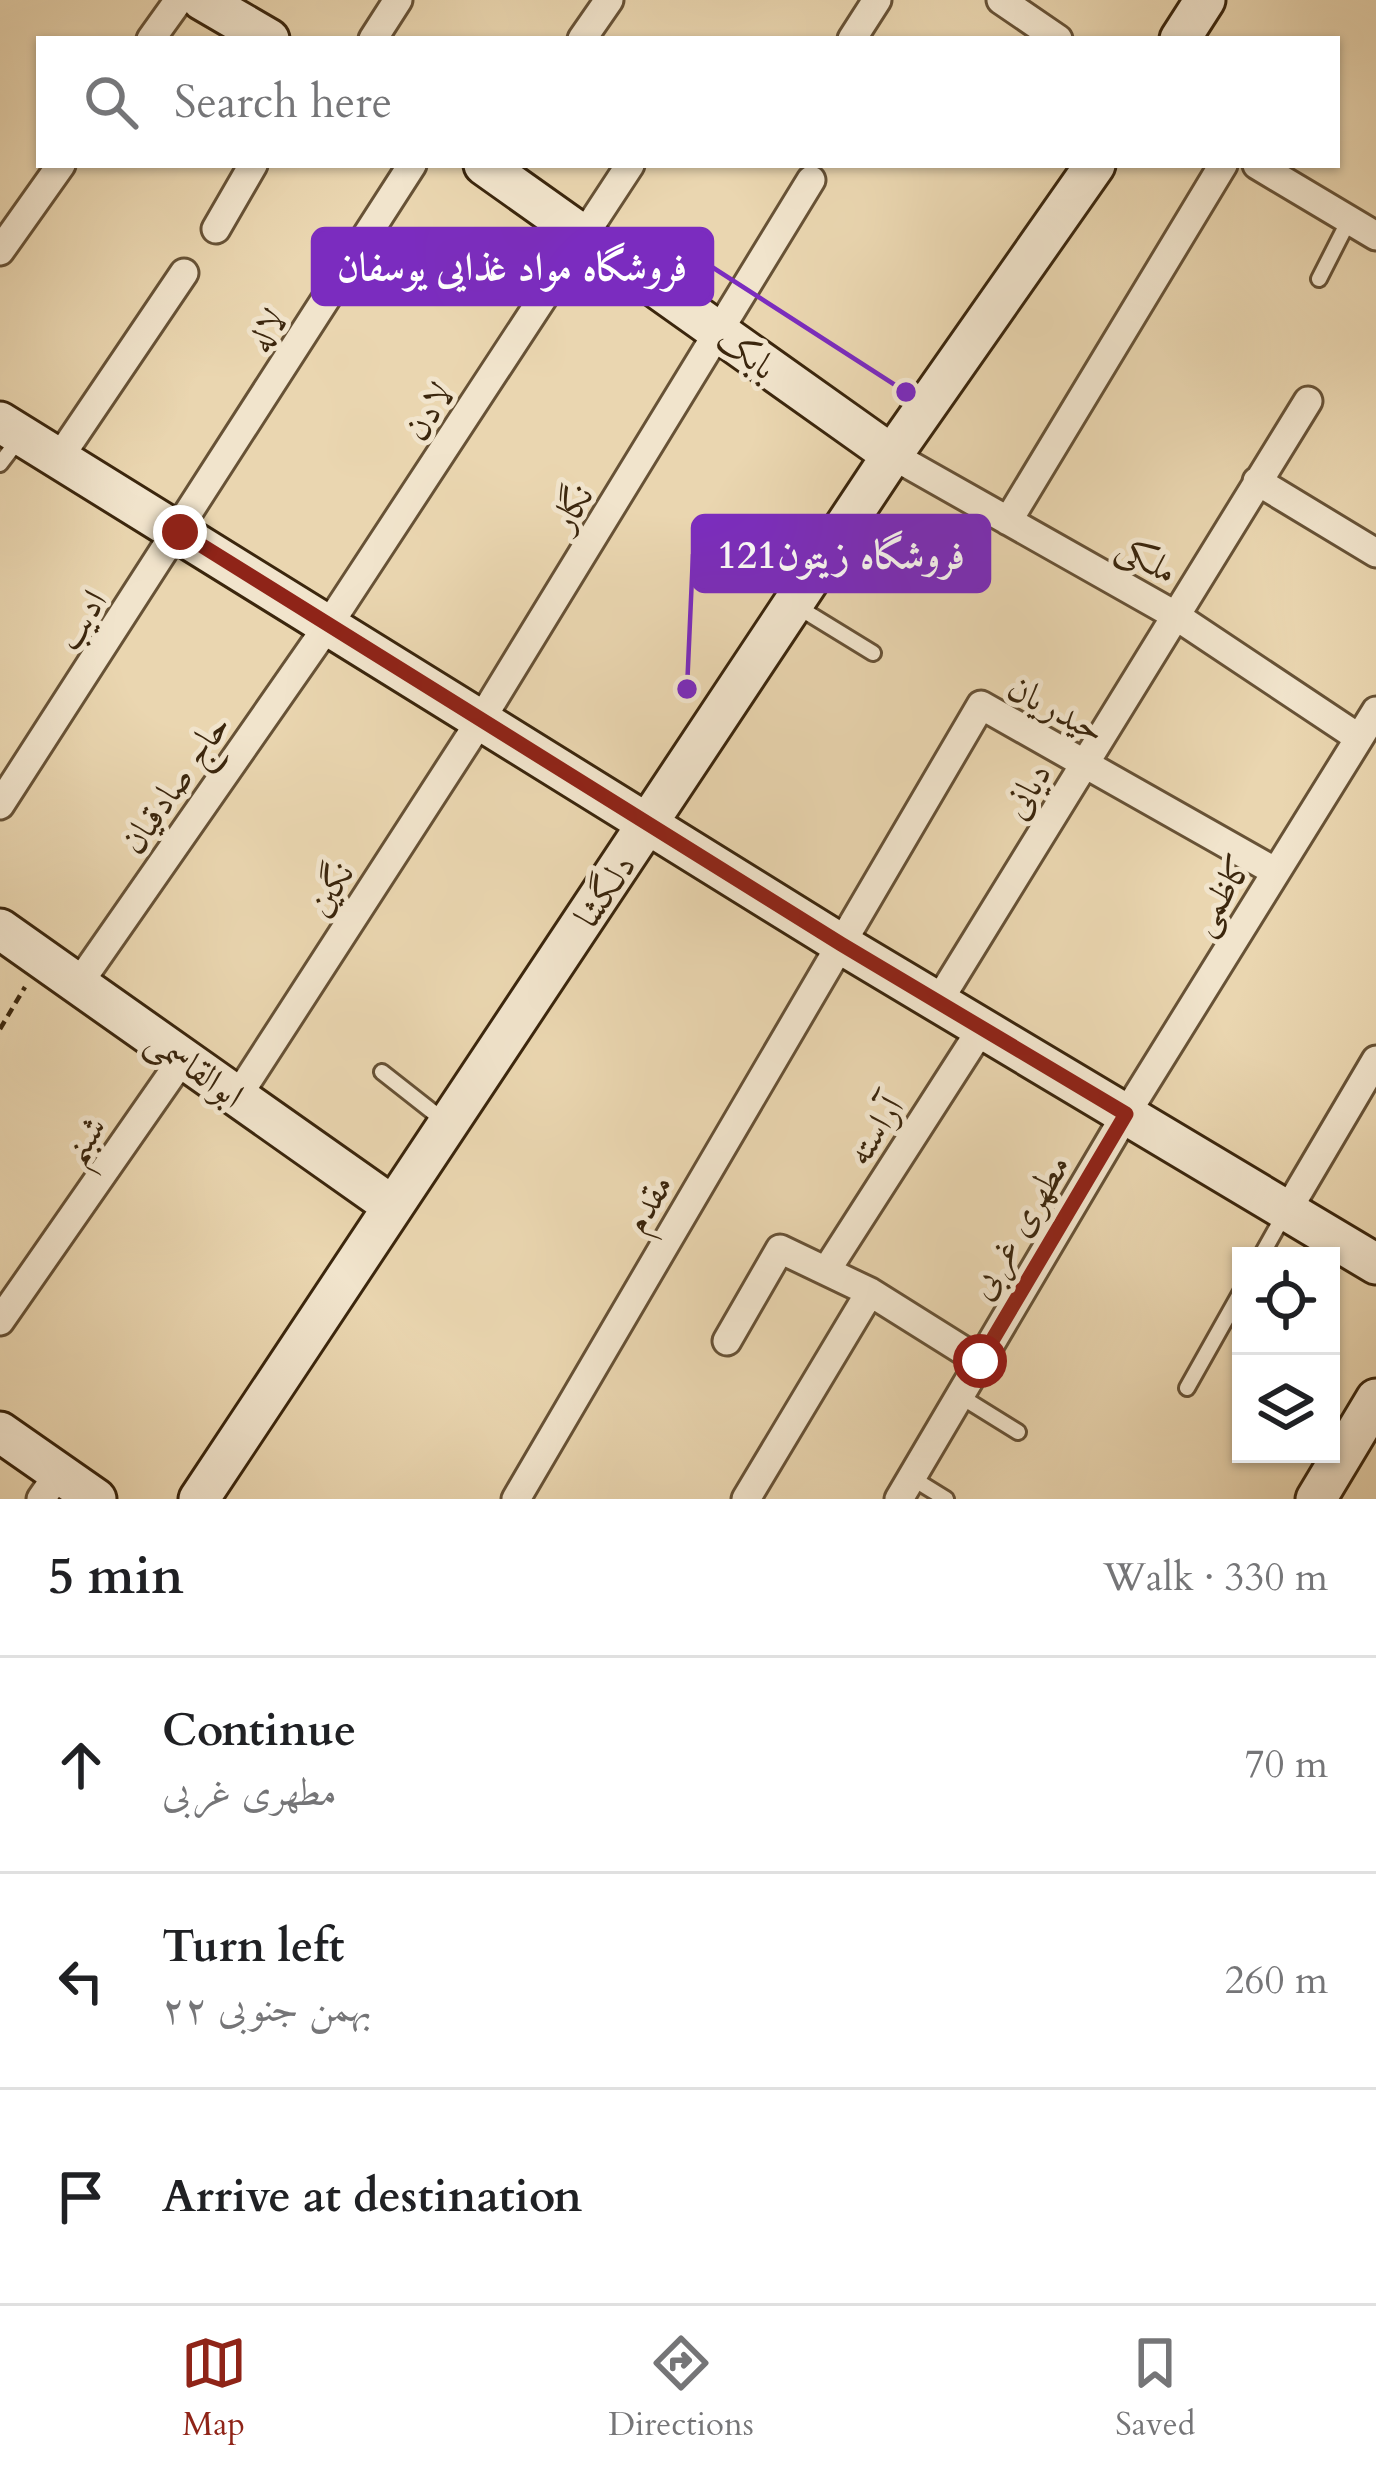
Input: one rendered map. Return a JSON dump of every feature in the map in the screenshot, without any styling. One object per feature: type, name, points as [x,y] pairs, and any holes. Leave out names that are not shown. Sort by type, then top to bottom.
[{"type":"street","points":[[153,36],[179,0]]},
{"type":"street","points":[[202,0],[264,36]]},
{"type":"street","points":[[375,36],[398,0]]},
{"type":"street","points":[[584,36],[609,0]]},
{"type":"street","points":[[854,36],[877,0]]},
{"type":"street","points":[[1001,0],[1054,36]]},
{"type":"street","points":[[1182,36],[1205,0]]},
{"type":"street","points":[[0,251],[59,168]]},
{"type":"street","points":[[216,229],[251,168]]},
{"type":"street","name":"لاله","points":[[180,532],[410,168]]},
{"type":"street","name":"بابک","points":[[492,168],[892,455]]},
{"type":"street","name":"لادن","points":[[329,625],[628,168]]},
{"type":"street","name":"دلگشا","points":[[199,1499],[892,455],[1093,168]]},
{"type":"street","points":[[1008,520],[1221,168]]},
{"type":"street","points":[[1262,168],[1376,236]]},
{"type":"street","name":"نگار","points":[[482,718],[811,180]]},
{"type":"street","points":[[59,458],[184,273]]},
{"type":"street","name":"دیانی","points":[[938,1002],[1308,401]]},
{"type":"street","points":[[7,440],[59,458],[841,944],[1376,1264]]},
{"type":"street","name":"ملکی","points":[[892,455],[1173,614],[1359,738]]},
{"type":"street","points":[[1257,481],[1376,553]]},
{"type":"street","name":"ادیب","points":[[0,805],[180,532]]},
{"type":"street","name":"حاج صادقیان","points":[[79,982],[329,625]]},
{"type":"street","name":"حیدریان","points":[[841,944],[981,705],[1276,872]]},
{"type":"street","name":"کاظمی","points":[[1126,1114],[1376,711]]},
{"type":"street","name":"نگین","points":[[237,1097],[482,718]]},
{"type":"street","name":"ابوالقاسمی","points":[[0,929],[391,1205]]},
{"type":"street","name":"مقدم","points":[[516,1499],[841,944]]},
{"type":"street","name":"آراسته","points":[[826,1271],[982,1028]]},
{"type":"street","name":"شبنم","points":[[0,1321],[183,1058]]},
{"type":"street","points":[[1287,1211],[1376,1060]]},
{"type":"street","name":"مطهری غربی","points":[[906,1489],[1126,1114]]},
{"type":"street","points":[[727,1341],[780,1249],[870,1292],[980,1361]]},
{"type":"street","points":[[746,1499],[870,1292]]},
{"type":"street","points":[[1316,1499],[1376,1399]]},
{"type":"street","points":[[0,1432],[50,1486],[96,1499]]},
{"type":"lane","points":[[1319,279],[1349,220]]},
{"type":"lane","points":[[793,605],[873,653]]},
{"type":"lane","points":[[382,1072],[447,1124]]},
{"type":"lane","points":[[1266,1247],[1287,1211]]},
{"type":"lane","points":[[1186,1388],[1232,1308]]},
{"type":"lane","points":[[960,1396],[1018,1432]]},
{"type":"lane","points":[[906,1489],[946,1499]]},
{"type":"path","points":[[0,1029],[43,958]]},
{"type":"place","name":"فروشگاه مواد غذایی یوسفان","points":[[906,392]]},
{"type":"place","name":"فروشگاه زیتون121","points":[[687,689]]},
{"type":"route","points":[[180,532],[841,944],[1126,1114],[980,1361]]}]
